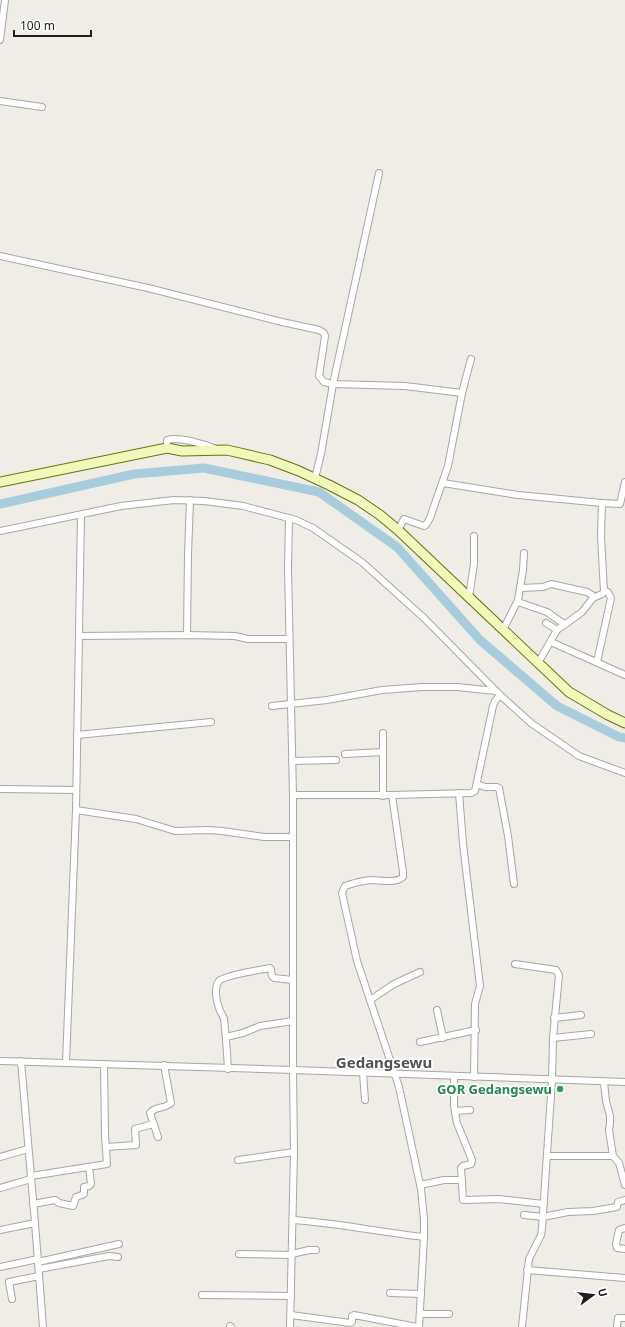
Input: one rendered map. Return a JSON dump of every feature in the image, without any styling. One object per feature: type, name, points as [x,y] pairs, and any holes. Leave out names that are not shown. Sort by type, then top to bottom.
[{"type":"street","points":[[0,40],[5,0]]},
{"type":"street","points":[[0,101],[42,107]]},
{"type":"street","points":[[315,478],[321,454],[333,384],[380,173]]},
{"type":"street","points":[[0,256],[148,288],[319,330],[324,333],[325,336],[319,376],[324,382],[333,384],[405,386],[462,393]]},
{"type":"street","points":[[398,530],[404,519],[424,526],[426,525],[443,483],[448,466],[462,393],[471,359]]},
{"type":"street","points":[[0,482],[168,448],[182,451],[234,451],[270,460],[315,478],[358,500],[380,515],[398,530],[574,696],[625,723]]},
{"type":"street","points":[[443,483],[518,495],[622,504],[625,482]]},
{"type":"street","points":[[0,531],[136,504],[174,500],[190,500],[243,506],[290,518],[313,528],[363,563],[424,618],[498,693],[531,723],[585,759],[625,773]]},
{"type":"street","points":[[188,635],[190,500]]},
{"type":"street","points":[[597,662],[611,598],[605,590],[601,536],[602,503]]},
{"type":"street","points":[[66,1063],[76,810],[81,515]]},
{"type":"street","points":[[290,518],[288,561],[293,796],[294,1152],[290,1327]]},
{"type":"street","points":[[469,597],[474,564],[474,536]]},
{"type":"street","points":[[503,630],[518,602],[521,588],[524,553]]},
{"type":"street","points":[[521,588],[543,587],[551,584],[591,595],[602,594],[605,590]]},
{"type":"street","points":[[538,663],[551,642],[556,629],[582,612],[591,595]]},
{"type":"street","points":[[518,602],[547,612],[563,623]]},
{"type":"street","points":[[546,623],[556,629]]},
{"type":"street","points":[[79,636],[188,635],[236,636],[248,639],[289,639]]},
{"type":"street","points":[[551,642],[625,675]]},
{"type":"street","points":[[272,706],[327,700],[382,690],[422,687],[457,687],[498,693]]},
{"type":"street","points":[[293,796],[383,796],[474,792],[477,784],[492,706],[498,693]]},
{"type":"street","points":[[77,735],[211,722]]},
{"type":"street","points":[[383,733],[383,796]]},
{"type":"street","points":[[345,754],[383,752]]},
{"type":"street","points":[[292,761],[336,760]]},
{"type":"street","points":[[477,784],[485,787],[497,786],[499,788],[508,836],[514,884]]},
{"type":"street","points":[[0,789],[76,790]]},
{"type":"street","points":[[459,793],[463,844],[480,986],[475,1004],[476,1030],[474,1077]]},
{"type":"street","points":[[291,1315],[350,1324],[352,1322],[352,1316],[354,1315],[418,1327],[424,1237],[420,1185],[399,1087],[353,945],[342,893],[345,886],[350,884],[370,880],[398,880],[403,877],[392,795]]},
{"type":"street","points":[[76,810],[136,819],[175,831],[215,830],[264,837],[293,837]]},
{"type":"street","points":[[515,964],[556,970],[558,972],[552,1038],[552,1080],[543,1216],[541,1235],[531,1253],[527,1270],[522,1327]]},
{"type":"street","points":[[228,1069],[224,1018],[219,1009],[216,994],[217,984],[221,980],[232,976],[270,968],[271,974],[274,978],[293,980]]},
{"type":"street","points":[[370,1000],[394,984],[420,972]]},
{"type":"street","points":[[437,1010],[443,1038]]},
{"type":"street","points":[[554,1018],[582,1015]]},
{"type":"street","points":[[226,1037],[243,1033],[260,1026],[293,1021]]},
{"type":"street","points":[[420,1042],[476,1030]]},
{"type":"street","points":[[552,1038],[591,1034]]},
{"type":"street","points":[[0,1061],[164,1065],[228,1069],[625,1082]]},
{"type":"street","points":[[21,1062],[43,1327]]},
{"type":"street","points":[[0,1188],[31,1178],[107,1164],[104,1064]]},
{"type":"street","points":[[158,1137],[150,1116],[151,1111],[167,1106],[171,1103],[164,1065]]},
{"type":"street","points":[[364,1073],[365,1100]]},
{"type":"street","points":[[454,1077],[455,1111],[460,1132],[472,1160],[471,1164],[462,1167],[463,1200],[499,1199],[544,1204]]},
{"type":"street","points":[[604,1082],[606,1101],[610,1116],[609,1130],[613,1156]]},
{"type":"street","points":[[455,1111],[470,1110]]},
{"type":"street","points":[[106,1147],[136,1144],[135,1129],[153,1124]]},
{"type":"street","points":[[0,1157],[28,1149]]},
{"type":"street","points":[[238,1160],[294,1152]]},
{"type":"street","points":[[548,1156],[613,1156],[622,1162],[625,1185]]},
{"type":"street","points":[[33,1204],[55,1200],[59,1203],[74,1206],[76,1196],[84,1194],[84,1187],[91,1184],[89,1167]]},
{"type":"street","points":[[420,1185],[444,1180],[462,1180]]},
{"type":"street","points":[[524,1214],[543,1216],[568,1212],[593,1211],[617,1207],[618,1202],[625,1200]]},
{"type":"street","points":[[293,1220],[326,1223],[380,1232],[424,1237]]},
{"type":"street","points":[[0,1230],[35,1223]]},
{"type":"street","points":[[625,1228],[619,1230],[616,1244],[617,1248],[625,1249]]},
{"type":"street","points":[[0,1267],[119,1244]]},
{"type":"street","points":[[239,1254],[292,1254],[316,1250]]},
{"type":"street","points":[[39,1269],[109,1256],[118,1257]]},
{"type":"street","points":[[527,1270],[625,1278]]},
{"type":"street","points":[[12,1299],[9,1282],[39,1276]]},
{"type":"street","points":[[390,1293],[421,1294]]},
{"type":"street","points":[[202,1295],[291,1296]]},
{"type":"street","points":[[420,1314],[449,1314]]},
{"type":"street","points":[[618,1327],[618,1318],[625,1318]]},
{"type":"waterway","points":[[0,504],[134,474],[204,468],[319,492],[397,547],[480,640],[557,706],[619,737],[625,738]]},
{"type":"place","name":"GOR Gedangsewu","points":[[560,1089]]},
{"type":"district","name":"Gedangsewu","points":[[384,1063]]}]
